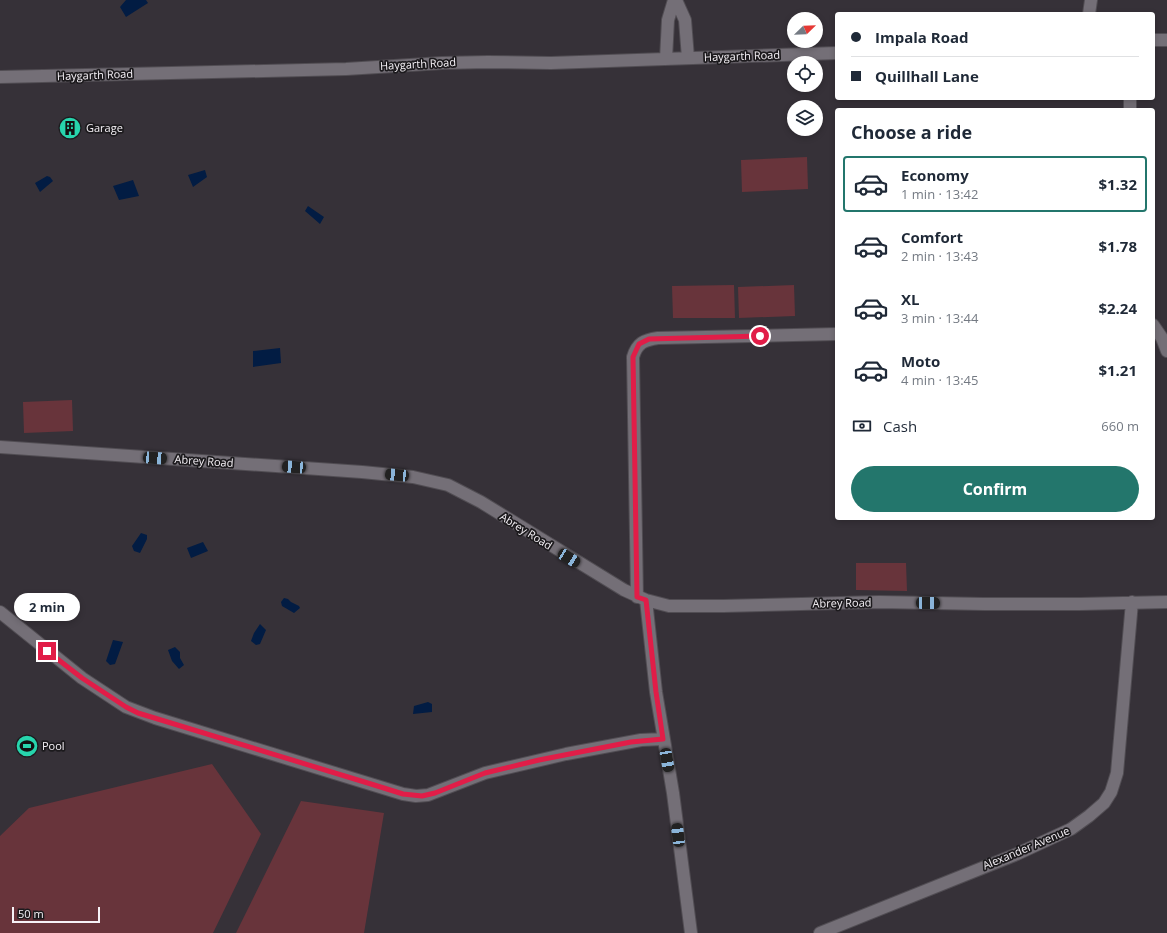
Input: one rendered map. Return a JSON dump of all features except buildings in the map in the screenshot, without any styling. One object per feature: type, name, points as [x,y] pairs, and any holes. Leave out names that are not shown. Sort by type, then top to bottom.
[{"type":"street","points":[[675,0],[685,20],[688,58]]},
{"type":"street","points":[[666,59],[668,20],[675,0]]},
{"type":"street","points":[[1089,12],[1091,0]]},
{"type":"street","points":[[1155,40],[1167,40]]},
{"type":"street","name":"Haygarth Road","points":[[0,78],[346,69],[442,63],[551,63],[835,53]]},
{"type":"street","points":[[1155,328],[1162,338],[1167,351]]},
{"type":"street","points":[[691,933],[673,792],[641,599],[633,357],[639,344],[645,340],[658,338],[835,334]]},
{"type":"street","name":"Abrey Road","points":[[0,447],[362,472],[408,476],[436,481],[448,485],[481,502],[609,582],[641,599],[669,606],[879,602],[984,604],[1167,602]]},
{"type":"street","name":"Alexander Avenue","points":[[820,933],[1017,854],[1070,830],[1104,803],[1111,792],[1117,773],[1132,602]]},
{"type":"street","points":[[0,612],[82,678],[132,710],[403,794],[416,796],[428,795],[492,771],[566,754],[641,740],[663,739]]},
{"type":"shaded area","points":[[807,157],[808,189],[742,192],[741,160]]},
{"type":"shaded area","points":[[734,285],[735,318],[673,318],[672,286]]},
{"type":"shaded area","points":[[794,285],[795,316],[739,318],[738,287]]},
{"type":"shaded area","points":[[72,400],[73,431],[24,433],[23,402]]},
{"type":"shaded area","points":[[856,563],[906,563],[907,591],[856,590]]},
{"type":"shaded area","points":[[212,764],[261,834],[213,933],[0,933],[0,836],[29,808]]},
{"type":"shaded area","points":[[301,801],[384,813],[364,933],[236,933]]},
{"type":"water","points":[[126,0],[146,0],[148,3],[126,17],[120,7]]},
{"type":"water","points":[[205,170],[207,177],[193,187],[188,175]]},
{"type":"water","points":[[47,176],[53,181],[40,192],[35,183]]},
{"type":"water","points":[[133,180],[139,196],[119,200],[113,186]]},
{"type":"water","points":[[308,206],[324,217],[320,224],[305,211]]},
{"type":"water","points":[[280,348],[281,363],[253,367],[253,351]]},
{"type":"water","points":[[141,533],[147,535],[147,539],[140,553],[134,551],[132,546]]},
{"type":"water","points":[[203,542],[208,551],[191,558],[187,548]]},
{"type":"water","points":[[284,598],[288,599],[300,608],[294,613],[282,606],[281,602]]},
{"type":"water","points":[[260,624],[266,630],[260,644],[256,645],[251,641]]},
{"type":"water","points":[[113,640],[123,642],[115,664],[110,665],[106,661]]},
{"type":"water","points":[[175,647],[180,652],[180,658],[184,665],[179,669],[172,661],[168,650]]},
{"type":"water","points":[[428,702],[432,704],[432,712],[413,714],[414,706]]},
{"type":"water","name":"Pool","points":[[23,739],[34,741],[32,753],[21,751]]},
{"type":"place","name":"Garage","points":[[70,128]]},
{"type":"place","name":"Pool","points":[[27,746]]},
{"type":"route","points":[[47,651],[82,678],[126,707],[138,713],[403,794],[416,796],[435,793],[485,773],[566,754],[641,740],[663,739],[656,692],[646,600],[637,597],[633,357],[639,344],[649,339],[760,336]]}]
